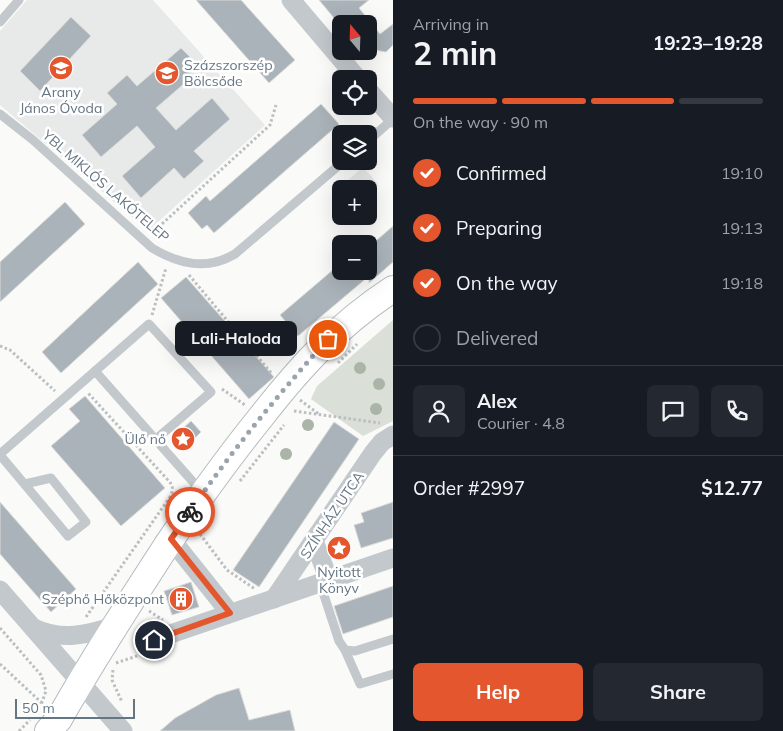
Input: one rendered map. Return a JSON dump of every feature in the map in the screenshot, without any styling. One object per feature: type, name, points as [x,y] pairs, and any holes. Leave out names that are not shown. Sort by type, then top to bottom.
[{"type":"main road","points":[[41,718],[59,718],[114,626],[178,547],[203,493],[233,451],[284,387],[328,339],[366,307],[393,289]]},
{"type":"street","points":[[291,0],[350,70]]},
{"type":"street","points":[[377,100],[393,119]]},
{"type":"street","name":"SZÍNHÁZ UTCA","points":[[268,596],[314,541],[382,442],[388,429]]},
{"type":"street","points":[[314,541],[324,582]]},
{"type":"street","points":[[178,547],[230,613]]},
{"type":"street","points":[[154,640],[230,613],[268,596],[324,582],[393,558]]},
{"type":"street","points":[[0,590],[122,731]]},
{"type":"street","points":[[33,627],[53,635],[75,636],[86,635],[114,626]]},
{"type":"lane","points":[[0,22],[19,0]]},
{"type":"lane","name":"YBL MIKLÓS LAKÓTELEP","points":[[0,114],[33,140],[143,241],[169,258],[179,261],[197,264],[212,264],[224,261],[235,254],[333,170]]},
{"type":"lane","points":[[377,133],[393,119]]},
{"type":"lane","points":[[25,484],[51,478],[86,522],[68,536],[0,455],[149,324],[211,392],[155,440]]},
{"type":"lane","points":[[96,371],[203,493]]},
{"type":"lane","points":[[324,582],[339,641],[360,684],[393,674]]},
{"type":"lane","points":[[345,650],[355,651],[393,639]]},
{"type":"path","points":[[143,241],[270,126],[276,105]]},
{"type":"path","points":[[149,324],[169,258]]},
{"type":"path","points":[[179,261],[276,379]]},
{"type":"path","points":[[0,346],[10,350],[64,399]]},
{"type":"path","points":[[335,366],[349,352]]},
{"type":"path","points":[[80,384],[172,484],[173,491],[84,620]]},
{"type":"path","points":[[221,389],[251,409]]},
{"type":"path","points":[[235,488],[294,411],[299,399],[306,392]]},
{"type":"path","points":[[294,411],[388,429]]},
{"type":"path","points":[[178,547],[199,534],[205,526]]},
{"type":"path","points":[[199,534],[227,570],[268,596]]},
{"type":"path","points":[[144,618],[154,603]]},
{"type":"path","points":[[0,628],[41,675],[46,691],[42,703],[41,718],[19,731]]},
{"type":"path","points":[[116,663],[120,656]]},
{"type":"path","points":[[0,664],[42,703]]},
{"type":"path","points":[[112,672],[112,680],[125,707]]},
{"type":"shaded area","name":"Százszorszép Bölcsőde","points":[[27,0],[153,0],[265,125],[148,231],[0,105],[0,31]]},
{"type":"shaded area","points":[[360,170],[366,170],[374,180],[348,180]]},
{"type":"shaded area","points":[[393,320],[393,421],[363,436],[311,399],[317,386]]},
{"type":"building","points":[[196,0],[241,0],[295,60],[269,83]]},
{"type":"building","points":[[319,0],[369,0],[359,8],[365,15],[332,16]]},
{"type":"building","points":[[71,17],[91,36],[40,91],[20,71]]},
{"type":"building","points":[[393,24],[393,45],[386,52],[378,51],[378,32],[380,34]]},
{"type":"building","points":[[181,48],[190,57],[182,63],[193,76],[156,108],[176,130],[212,98],[230,119],[194,151],[204,161],[184,179],[174,168],[141,198],[122,176],[155,147],[137,126],[101,157],[82,135],[117,104],[107,93],[127,75],[137,86]]},
{"type":"building","points":[[321,104],[339,124],[332,125],[332,130],[214,233],[207,225],[202,229],[188,213],[206,196],[210,201]]},
{"type":"building","points":[[65,202],[85,224],[0,302],[0,262]]},
{"type":"building","points":[[393,226],[393,262],[377,276],[377,240]]},
{"type":"building","points":[[138,262],[158,284],[61,373],[42,352]]},
{"type":"building","points":[[332,271],[332,280],[364,280],[298,336],[280,315]]},
{"type":"building","points":[[186,277],[274,377],[249,399],[161,298]]},
{"type":"building","points":[[85,396],[165,488],[121,526],[51,446],[80,421],[69,409]]},
{"type":"building","points":[[191,421],[201,432],[192,441],[182,429]]},
{"type":"building","points":[[334,422],[359,439],[259,587],[233,570]]},
{"type":"building","points":[[0,502],[76,589],[51,612],[0,554]]},
{"type":"building","points":[[393,502],[393,538],[361,548],[354,525],[364,522],[361,513]]},
{"type":"building","name":"Széphő Hőközpont","points":[[191,582],[199,607],[172,615],[164,591]]},
{"type":"building","points":[[393,586],[393,617],[343,634],[334,606]]},
{"type":"building","points":[[239,688],[249,720],[290,710],[295,731],[160,731],[175,718],[216,695]]},
{"type":"way so far","points":[[190,512],[233,451],[284,387],[328,339]]},
{"type":"place","name":"Arany János Óvoda","points":[[61,68]]},
{"type":"place","name":"Százszorszép Bölcsőde","points":[[167,73]]},
{"type":"place","name":"Lali-Haloda","points":[[328,339]]},
{"type":"place","name":"Ülő nő","points":[[183,439]]},
{"type":"place","name":"Nyitott Könyv","points":[[339,548]]},
{"type":"place","name":"Széphő Hőközpont","points":[[181,599]]},
{"type":"route","points":[[154,640],[230,613],[171,539],[190,512]]}]
